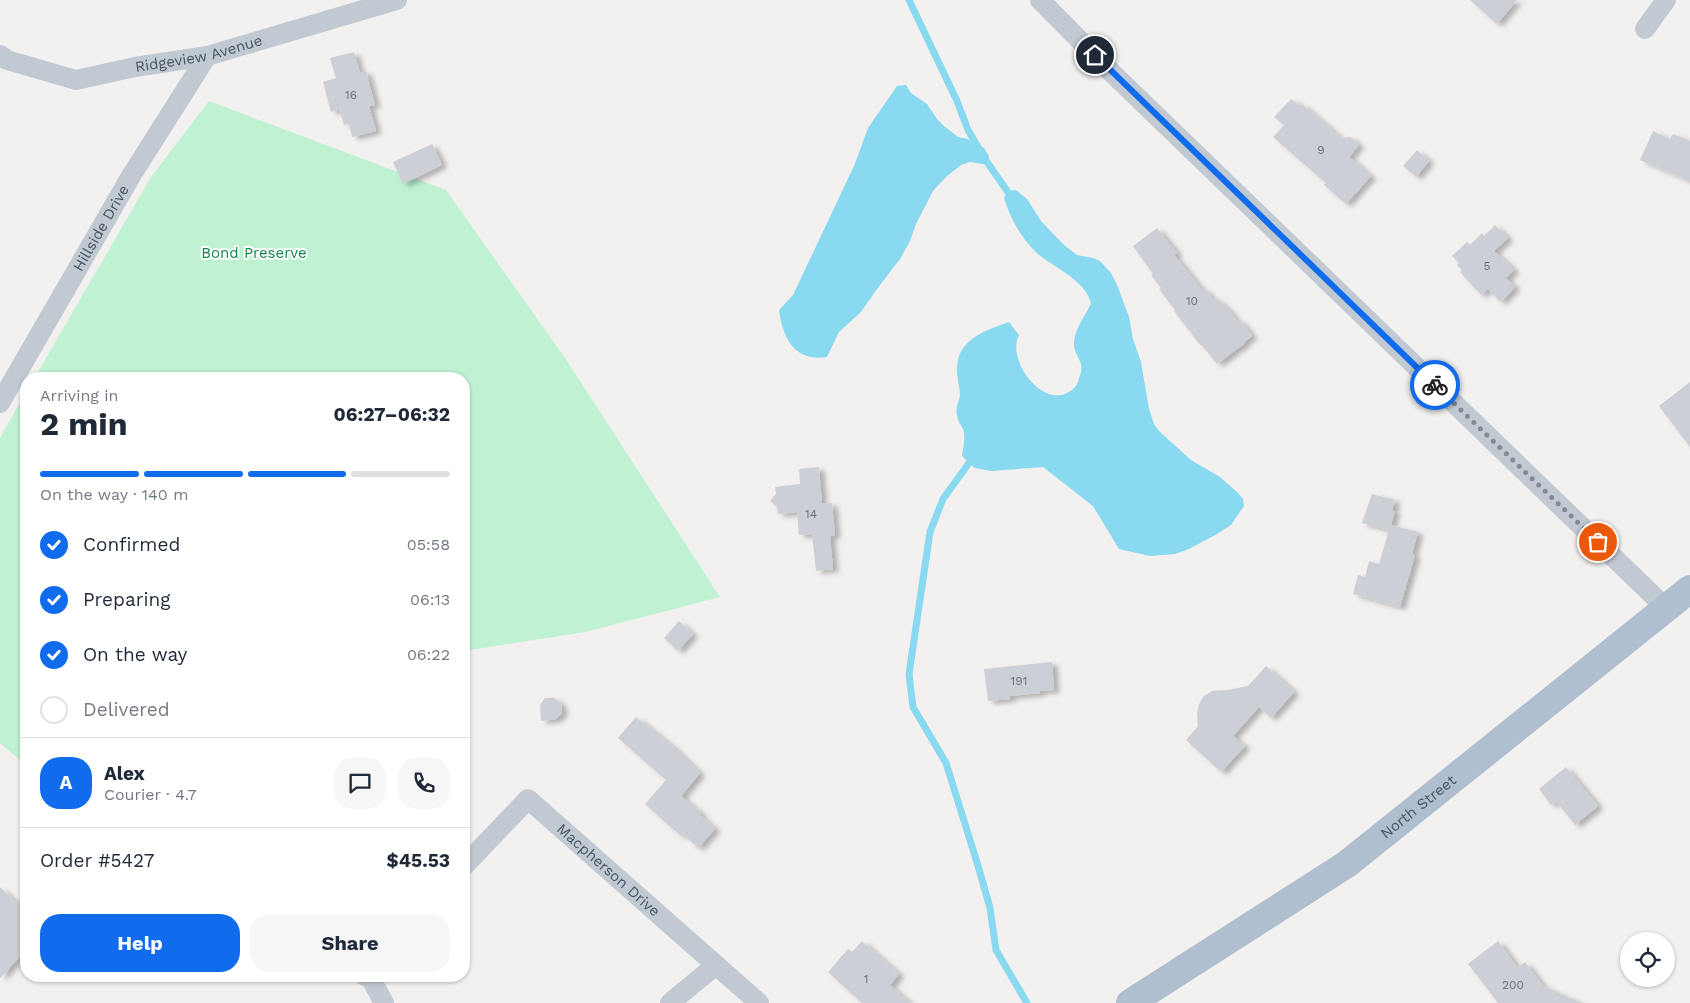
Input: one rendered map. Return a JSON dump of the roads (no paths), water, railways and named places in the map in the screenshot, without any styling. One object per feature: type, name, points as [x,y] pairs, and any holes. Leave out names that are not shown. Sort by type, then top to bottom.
[{"type":"main road","name":"North Street","points":[[1130,1003],[1347,864],[1690,589]]},
{"type":"street","name":"Ridgeview Avenue","points":[[0,55],[7,60],[76,80],[135,67],[207,56],[397,0]]},
{"type":"street","points":[[1040,0],[1108,69],[1666,607]]},
{"type":"street","points":[[1645,29],[1666,0]]},
{"type":"street","name":"Hillside Drive","points":[[0,403],[131,176],[207,56]]},
{"type":"street","name":"Macpherson Drive","points":[[470,860],[528,799],[759,1003]]},
{"type":"street","points":[[670,1003],[716,965]]},
{"type":"street","points":[[372,982],[384,1003]]},
{"type":"water","points":[[906,85],[911,93],[927,104],[944,126],[958,137],[968,139],[984,148],[989,156],[989,165],[970,162],[961,165],[946,177],[933,191],[900,259],[861,312],[839,332],[827,357],[816,358],[806,356],[798,352],[787,338],[779,310],[793,295],[854,166],[868,128],[897,86]]},
{"type":"water","points":[[1016,190],[1027,199],[1041,221],[1064,245],[1077,255],[1100,261],[1111,273],[1129,317],[1133,339],[1141,362],[1149,409],[1154,424],[1159,431],[1191,460],[1220,477],[1243,499],[1244,506],[1231,525],[1189,549],[1175,554],[1150,556],[1119,549],[1093,506],[1043,467],[991,471],[975,468],[962,456],[964,435],[957,412],[960,393],[957,366],[963,348],[976,336],[1009,322],[1019,335],[1016,346],[1023,370],[1041,390],[1052,395],[1063,395],[1074,388],[1081,372],[1081,363],[1075,352],[1074,342],[1078,327],[1091,303],[1082,287],[1076,281],[1038,254],[1022,235],[1013,221],[1004,198],[1008,191]]},
{"type":"waterway","points":[[909,0],[957,101],[968,130],[1012,198]]},
{"type":"waterway","points":[[974,456],[943,499],[930,532],[909,674],[913,707],[946,763],[990,908],[996,950],[1027,1003]]},
{"type":"park label","name":"Bond Preserve","points":[[254,253]]}]
